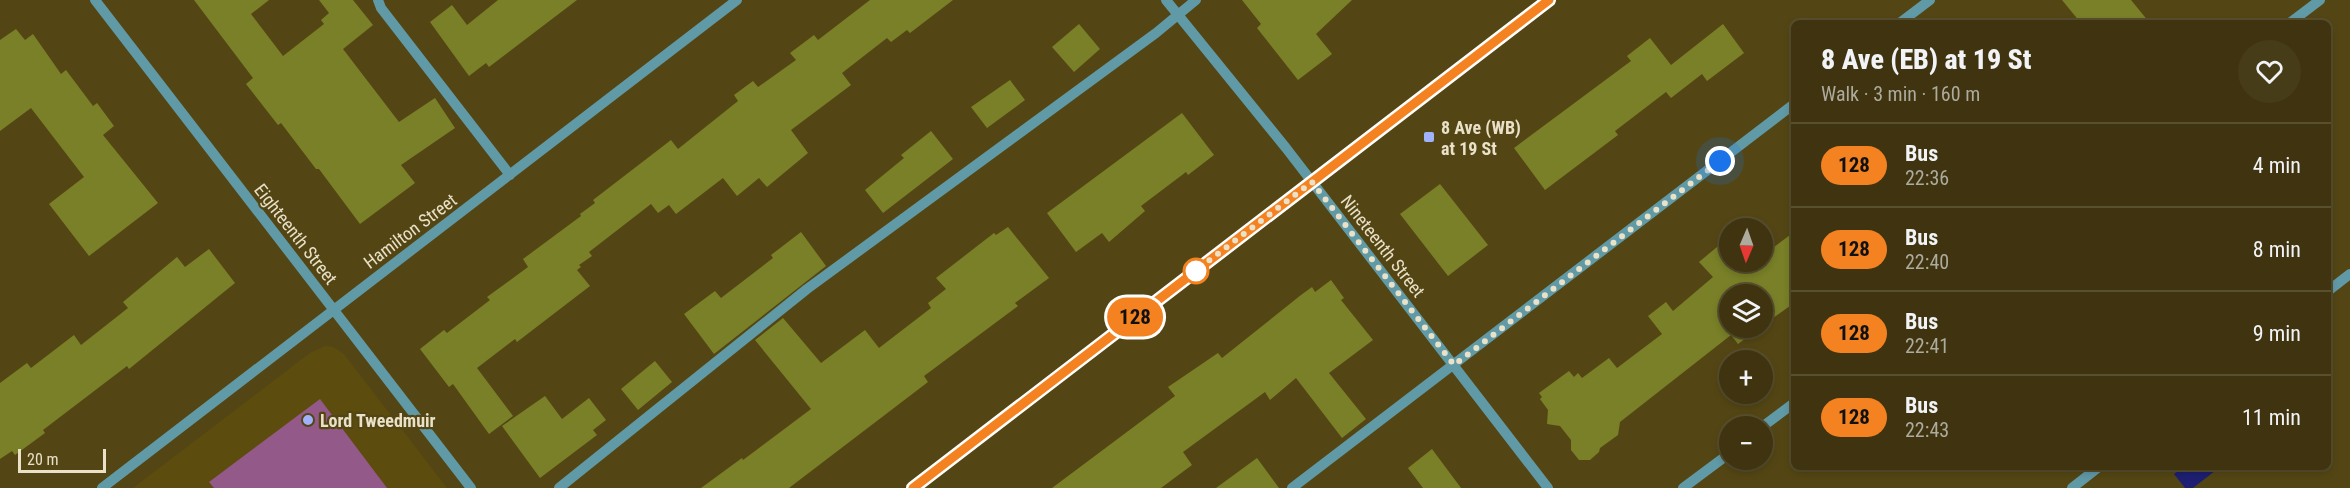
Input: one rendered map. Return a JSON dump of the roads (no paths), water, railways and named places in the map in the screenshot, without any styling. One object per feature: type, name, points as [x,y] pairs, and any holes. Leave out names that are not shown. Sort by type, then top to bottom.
[{"type":"street","name":"Eighteenth Street","points":[[95,0],[471,488]]},
{"type":"street","points":[[378,0],[381,8],[510,175]]},
{"type":"street","name":"Hamilton Street","points":[[102,488],[737,0]]},
{"type":"street","name":"Nineteenth Street","points":[[1166,0],[1312,182],[1548,488]]},
{"type":"street","points":[[559,488],[807,289],[1196,0]]},
{"type":"street","points":[[912,488],[1549,0]]},
{"type":"street","points":[[1904,20],[1930,0]]},
{"type":"street","points":[[2294,20],[2320,0]]},
{"type":"street","points":[[1292,488],[1791,106]]},
{"type":"street","points":[[2331,289],[2350,274]]},
{"type":"street","points":[[1773,419],[1791,405]]},
{"type":"street","points":[[1683,488],[1719,461]]},
{"type":"street","points":[[2072,488],[2095,470]]},
{"type":"place","name":"8 Ave (WB) at 19 St","points":[[1429,137]]},
{"type":"place","name":"Lord Tweedmuir","points":[[308,420]]}]
